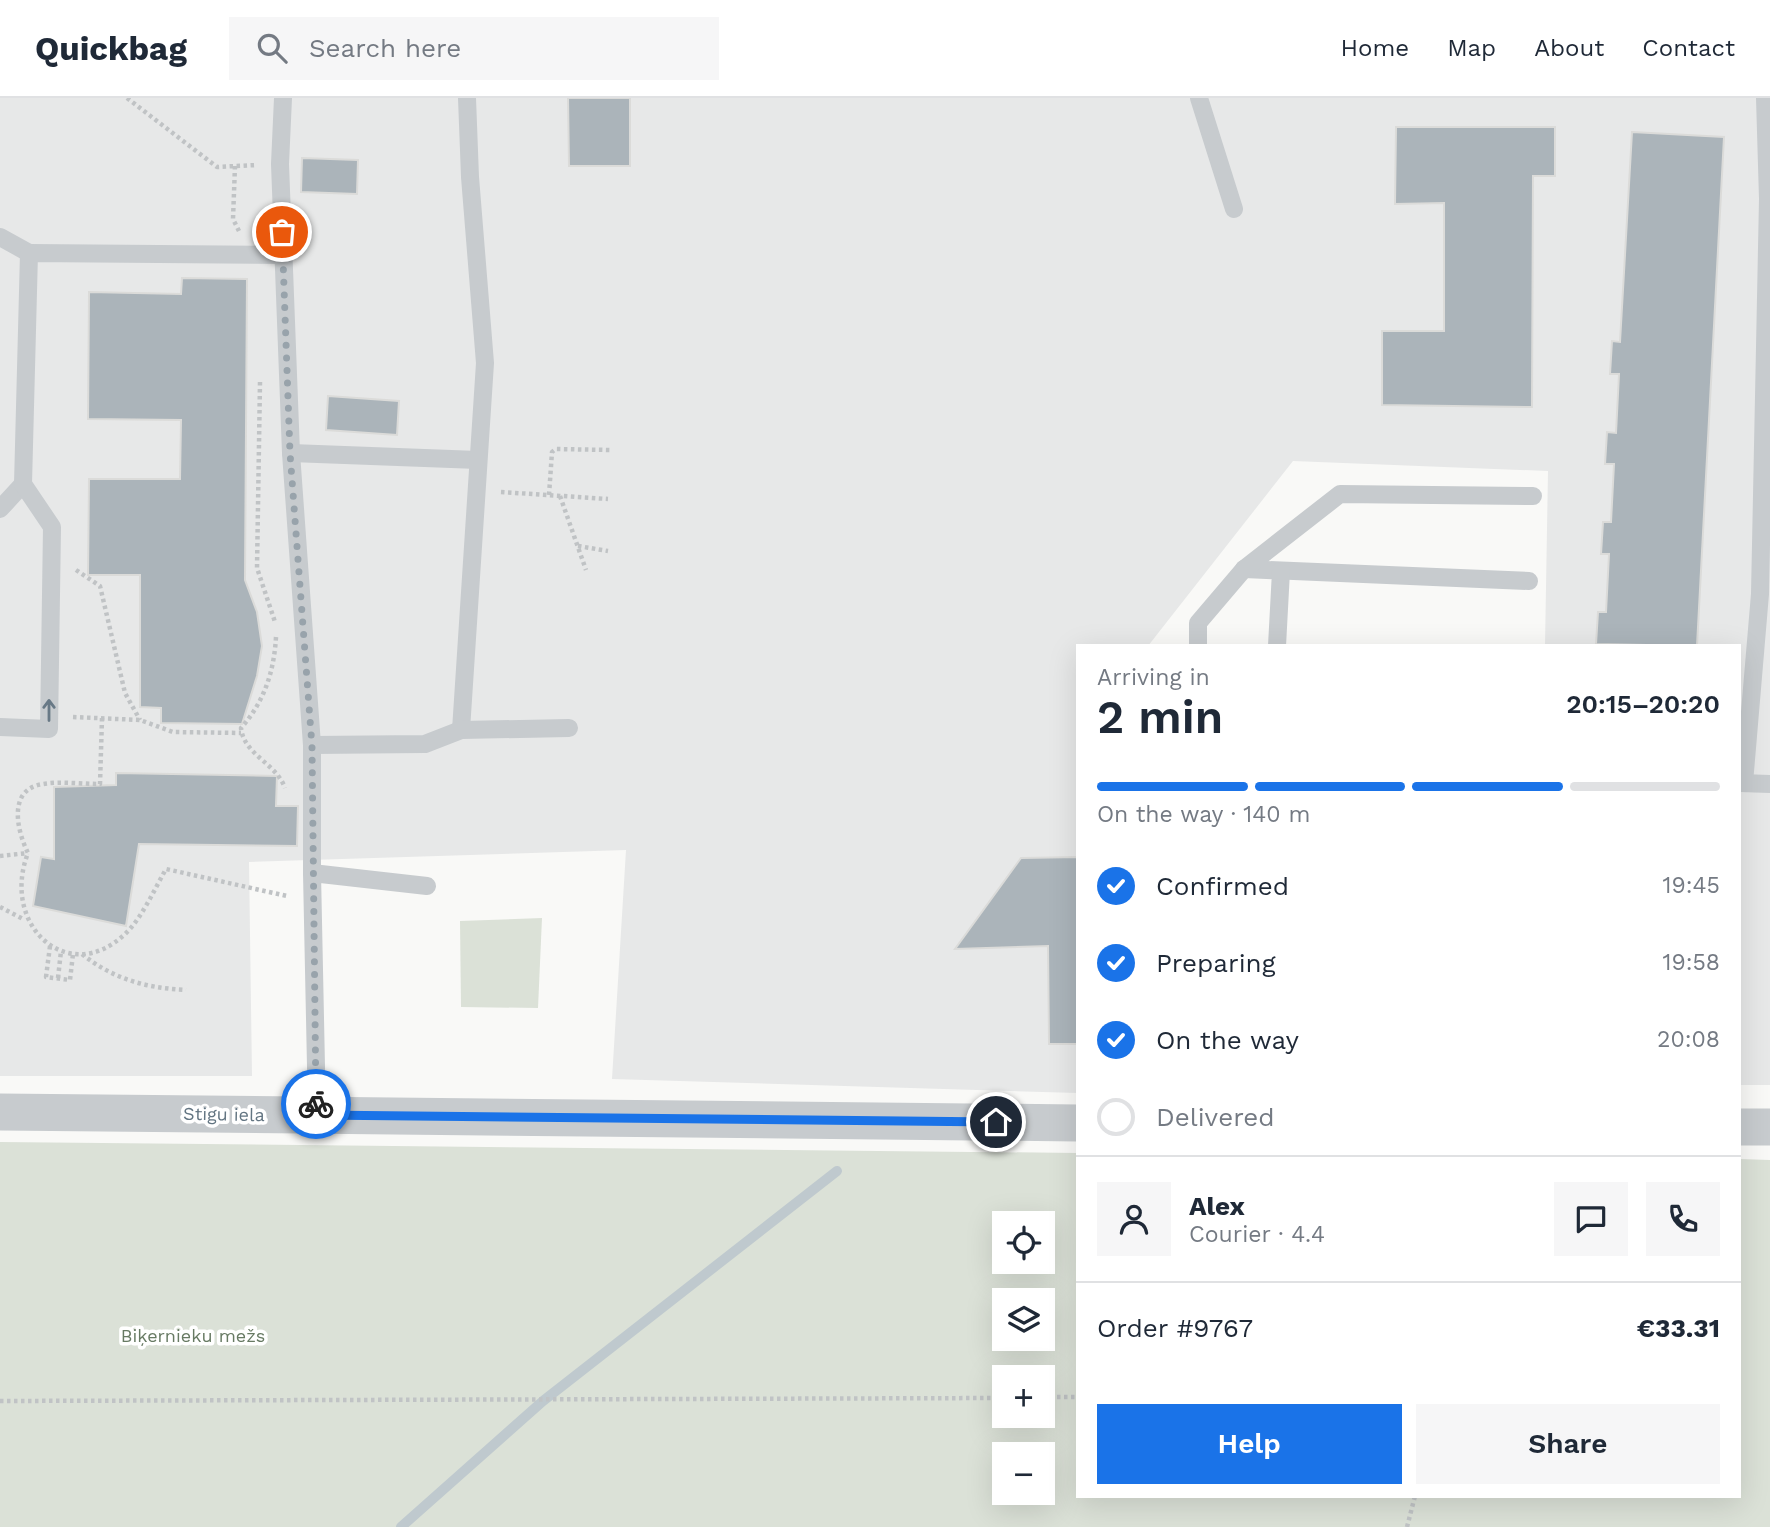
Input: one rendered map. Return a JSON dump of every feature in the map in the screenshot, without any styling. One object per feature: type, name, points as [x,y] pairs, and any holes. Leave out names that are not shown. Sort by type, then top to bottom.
[{"type":"street","name":"Stigu iela","points":[[0,1112],[1076,1123]]},
{"type":"street","points":[[1741,1126],[1770,1127]]},
{"type":"lane","points":[[283,98],[280,164],[290,453],[312,746],[317,1115]]},
{"type":"lane","points":[[461,730],[485,363],[470,177],[467,98]]},
{"type":"lane","points":[[1199,98],[1234,209]]},
{"type":"lane","points":[[1765,98],[1769,199],[1765,594],[1742,783],[1770,784]]},
{"type":"lane","points":[[0,237],[29,253],[283,255]]},
{"type":"lane","points":[[0,727],[49,729],[52,527],[23,484],[29,253]]},
{"type":"lane","points":[[290,453],[478,460]]},
{"type":"lane","points":[[0,509],[23,484]]},
{"type":"lane","points":[[1198,644],[1198,624],[1244,569],[1340,494],[1533,496]]},
{"type":"lane","points":[[1244,569],[1530,581]]},
{"type":"lane","points":[[1277,644],[1281,571]]},
{"type":"lane","points":[[312,746],[425,744],[461,730],[569,728]]},
{"type":"lane","points":[[312,873],[427,886]]},
{"type":"path","points":[[127,98],[217,167],[280,164]]},
{"type":"path","points":[[235,166],[233,219],[250,255]]},
{"type":"path","points":[[260,375],[257,568],[277,626],[274,666],[256,710],[241,728],[253,752],[277,772],[288,801],[312,802]]},
{"type":"path","points":[[549,495],[552,453],[556,449],[610,450]]},
{"type":"path","points":[[476,491],[608,499]]},
{"type":"path","points":[[560,496],[586,569]]},
{"type":"path","points":[[578,546],[608,551]]},
{"type":"path","points":[[51,548],[88,581],[100,586],[125,693],[140,720]]},
{"type":"path","points":[[49,716],[140,720],[173,732],[242,733]]},
{"type":"path","points":[[29,853],[18,833],[16,818],[27,792],[41,784],[100,784],[102,719]]},
{"type":"path","points":[[0,856],[29,853]]},
{"type":"path","points":[[29,853],[16,884],[17,901],[23,920],[27,927],[50,946],[73,954],[89,954],[124,935],[166,869],[313,902]]},
{"type":"path","points":[[0,906],[23,920]]},
{"type":"path","points":[[50,946],[46,976],[70,980],[73,954]]},
{"type":"path","points":[[58,978],[61,951]]},
{"type":"path","points":[[82,954],[101,969],[127,981],[157,988],[186,990]]},
{"type":"path","points":[[1055,1397],[1076,1396]]},
{"type":"path","points":[[0,1401],[992,1398]]},
{"type":"path","points":[[1407,1527],[1414,1498]]},
{"type":"shaded area","points":[[0,98],[1770,98],[1770,1085],[1741,1085],[1741,644],[1545,644],[1548,471],[1293,461],[1150,644],[1076,644],[1076,1093],[612,1079],[626,850],[249,862],[252,1076],[0,1076]]},
{"type":"green space","points":[[542,918],[538,1008],[461,1007],[460,921]]},
{"type":"green space","name":"Biķernieku mežs","points":[[0,1142],[1076,1153],[1076,1498],[1741,1498],[1741,1159],[1770,1160],[1770,1527],[0,1527]]},
{"type":"building","points":[[568,98],[630,98],[630,166],[569,166]]},
{"type":"building","points":[[1396,127],[1555,127],[1555,176],[1533,176],[1532,407],[1382,405],[1382,331],[1444,331],[1444,203],[1395,204]]},
{"type":"building","points":[[1632,132],[1724,137],[1697,644],[1596,644],[1598,612],[1606,612],[1609,554],[1601,554],[1603,522],[1611,522],[1614,464],[1605,464],[1607,432],[1616,433],[1619,374],[1610,374],[1612,341],[1620,342]]},
{"type":"building","points":[[302,158],[358,160],[357,194],[301,192]]},
{"type":"building","points":[[182,278],[247,279],[245,580],[257,612],[262,646],[257,676],[242,724],[161,723],[161,708],[140,707],[140,575],[88,575],[89,479],[180,479],[181,420],[88,419],[89,292],[181,294]]},
{"type":"building","points":[[328,396],[399,401],[397,435],[326,430]]},
{"type":"building","points":[[116,773],[277,776],[276,806],[298,806],[297,846],[139,844],[126,926],[33,906],[41,857],[54,859],[54,787],[116,785]]},
{"type":"building","points":[[1076,857],[1076,1044],[1049,1044],[1048,946],[955,949],[1021,858]]},
{"type":"waterway","points":[[401,1527],[543,1401],[837,1171]]},
{"type":"way so far","points":[[282,232],[290,453],[312,746],[316,1104]]},
{"type":"route","points":[[316,1104],[317,1115],[996,1122]]}]
